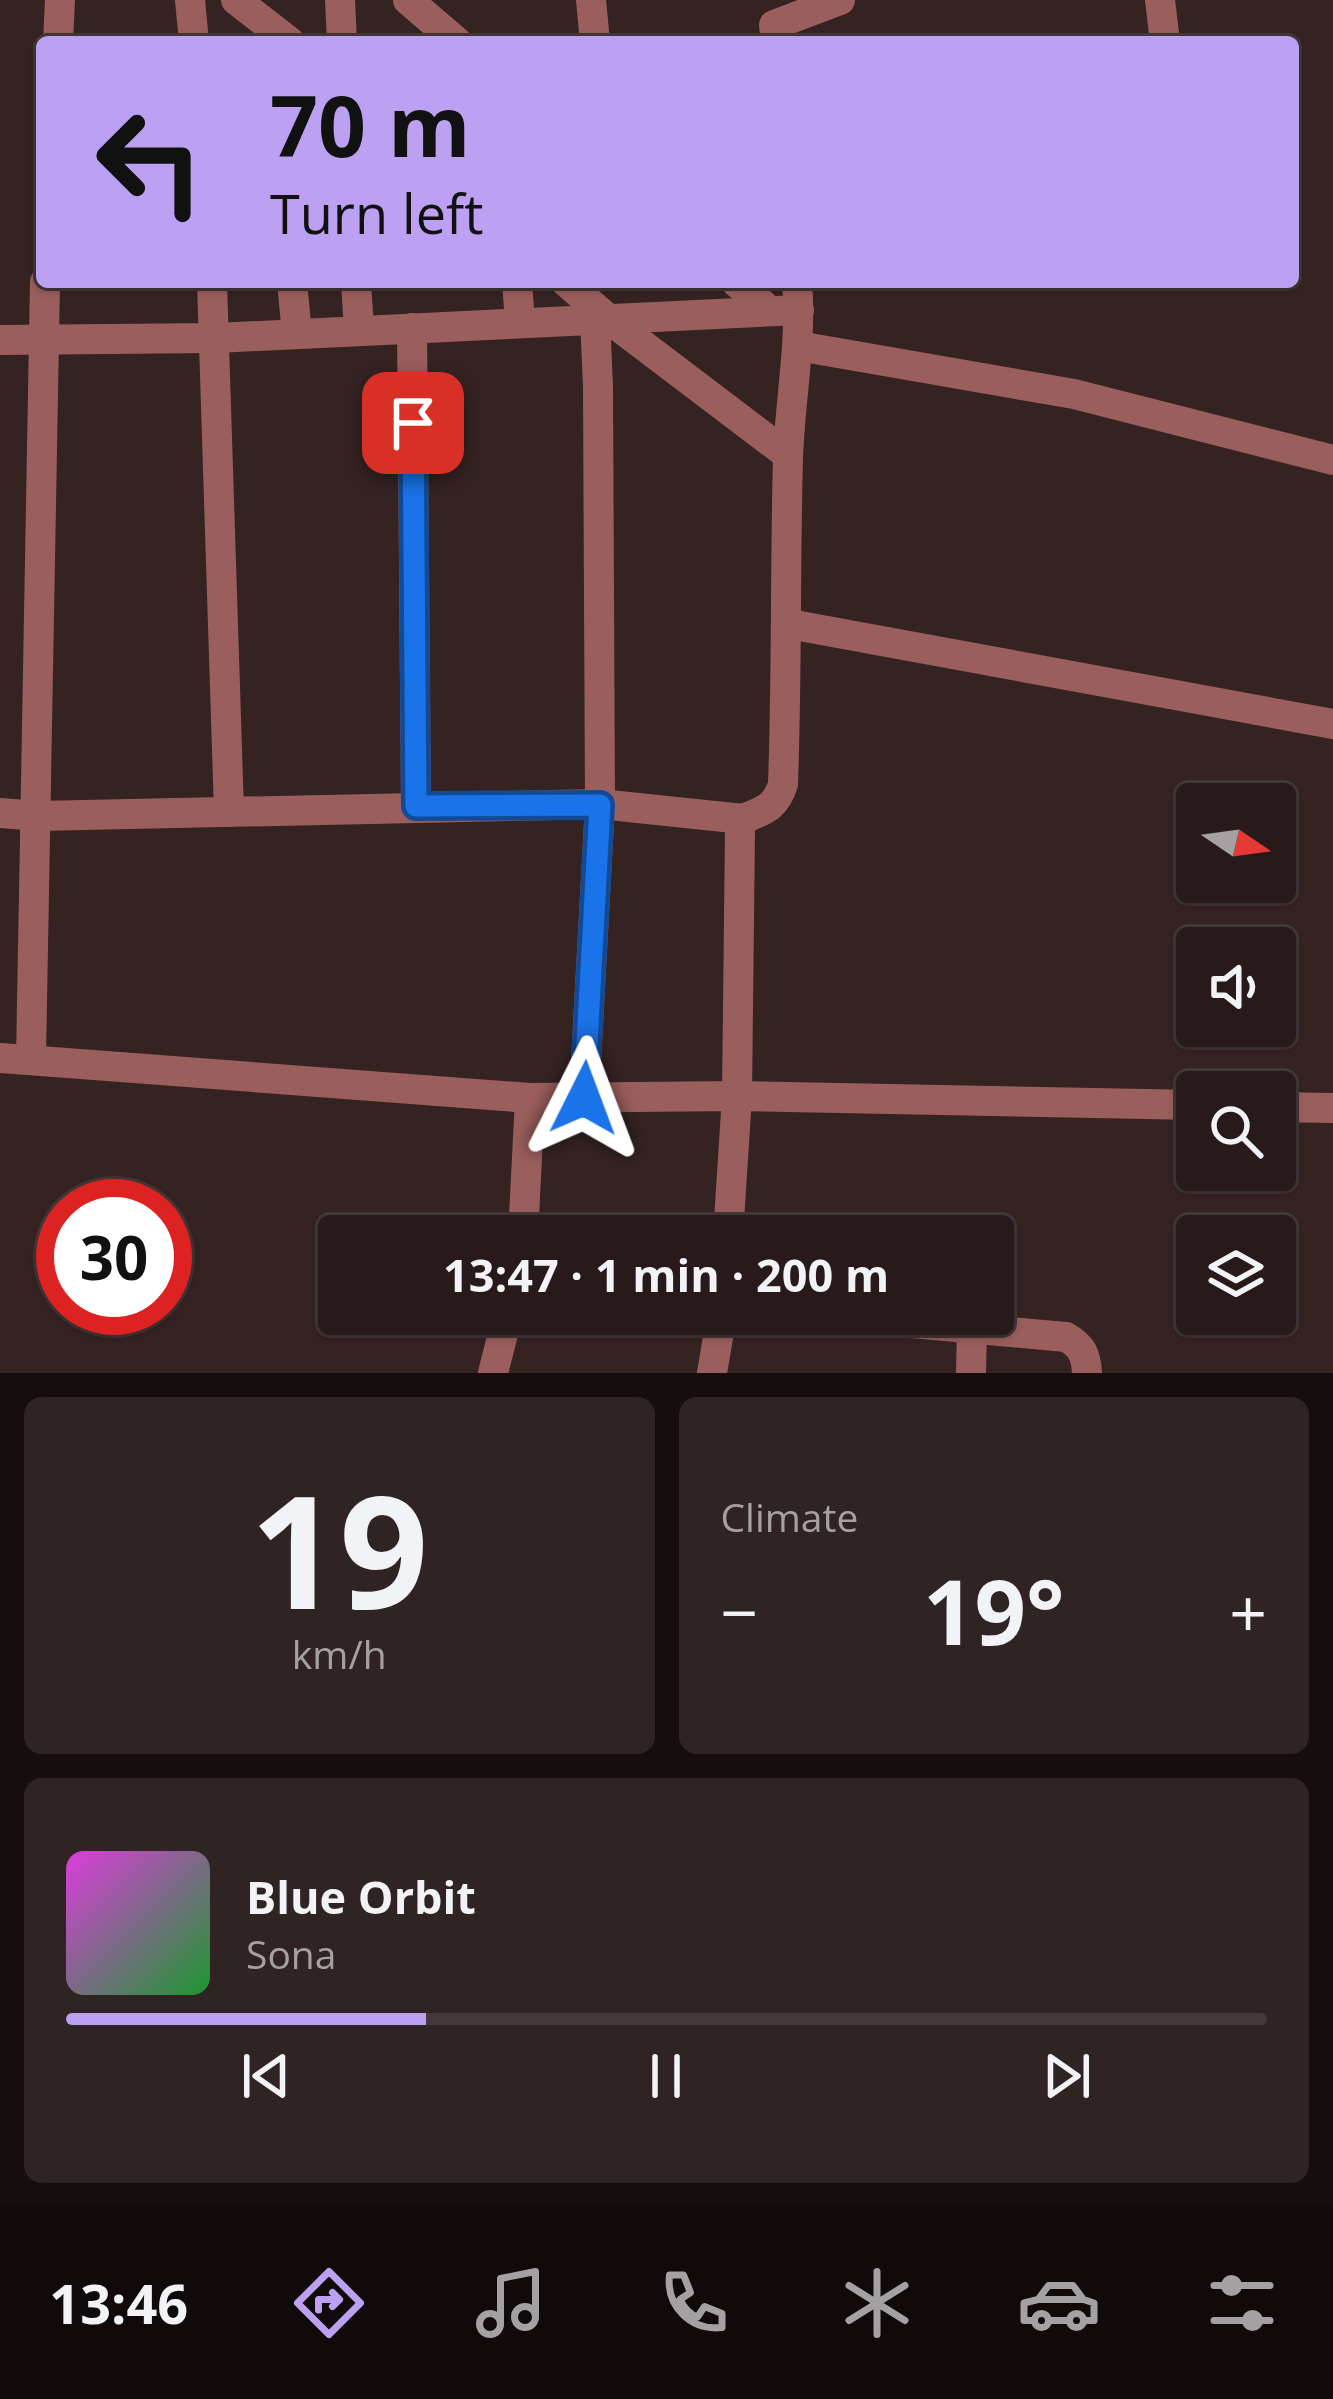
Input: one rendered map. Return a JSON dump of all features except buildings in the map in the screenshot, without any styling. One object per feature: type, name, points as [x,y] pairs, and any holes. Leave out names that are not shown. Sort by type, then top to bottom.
[{"type":"street","points":[[58,36],[60,0]]},
{"type":"street","points":[[190,0],[193,36]]},
{"type":"street","points":[[236,0],[274,28]]},
{"type":"street","points":[[340,0],[342,36]]},
{"type":"street","points":[[408,0],[450,36]]},
{"type":"street","points":[[592,0],[595,36]]},
{"type":"street","points":[[774,22],[840,0]]},
{"type":"street","points":[[1160,0],[1165,36]]},
{"type":"street","points":[[45,288],[38,816],[16,1059],[530,1098],[737,1096],[1176,1106]]},
{"type":"street","points":[[212,288],[229,812]]},
{"type":"street","points":[[293,288],[297,334]]},
{"type":"street","points":[[356,288],[359,330]]},
{"type":"street","points":[[518,288],[520,322]]},
{"type":"street","points":[[572,288],[600,318],[788,455]]},
{"type":"street","points":[[753,288],[789,301]]},
{"type":"street","points":[[0,340],[297,334],[600,318],[789,301]]},
{"type":"street","points":[[0,813],[600,805],[743,819],[770,808],[783,784],[789,624],[788,455],[797,346],[789,301]]},
{"type":"street","points":[[584,1098],[600,805],[600,318]]},
{"type":"street","points":[[412,328],[416,806]]},
{"type":"street","points":[[797,346],[1074,394],[1333,460]]},
{"type":"street","points":[[789,624],[1333,724]]},
{"type":"street","points":[[729,1215],[743,819]]},
{"type":"street","points":[[524,1215],[530,1098]]},
{"type":"street","points":[[1296,1107],[1333,1108]]},
{"type":"street","points":[[1014,1332],[1066,1337],[1079,1345],[1087,1373]]},
{"type":"street","points":[[493,1373],[503,1335]]},
{"type":"street","points":[[712,1373],[718,1335]]},
{"type":"street","points":[[971,1373],[972,1335]]},
{"type":"route","points":[[413,423],[416,806],[600,805],[584,1098]]}]
